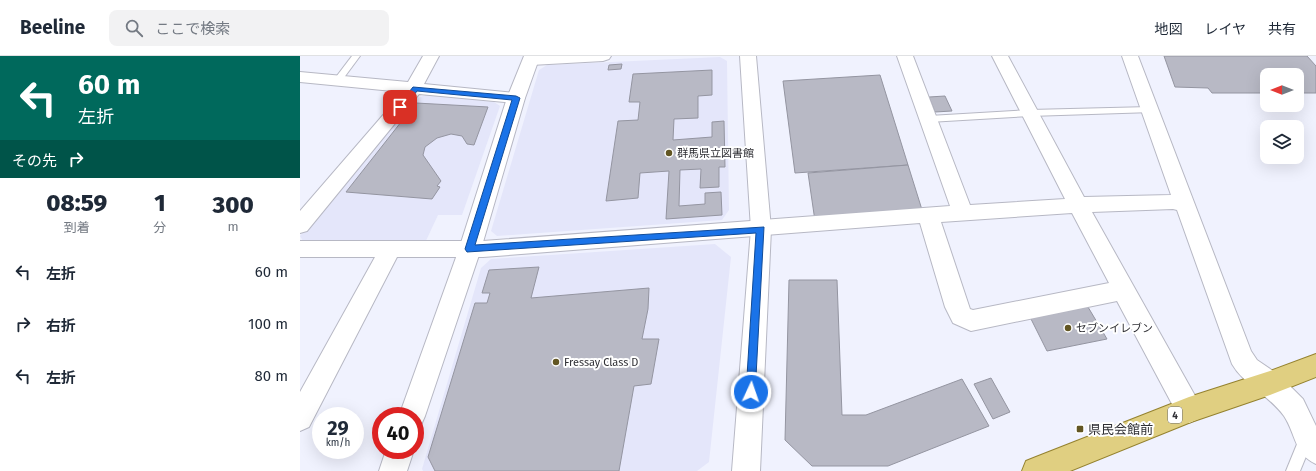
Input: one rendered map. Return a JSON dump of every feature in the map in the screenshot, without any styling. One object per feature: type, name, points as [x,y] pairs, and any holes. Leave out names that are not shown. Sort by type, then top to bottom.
[{"type":"main road","name":"4","points":[[1036,471],[1190,410],[1270,383],[1316,365]]},
{"type":"street","points":[[300,225],[416,89],[431,56]]},
{"type":"street","points":[[415,407],[470,249],[516,98],[531,58],[603,56]]},
{"type":"street","points":[[746,471],[761,229],[748,56]]},
{"type":"street","points":[[905,56],[963,212]]},
{"type":"street","points":[[1000,56],[1080,205],[1123,290],[1190,410]]},
{"type":"street","points":[[1130,56],[1241,356],[1248,368],[1270,383],[1294,408],[1312,443]]},
{"type":"street","points":[[300,77],[516,98]]},
{"type":"street","points":[[300,249],[470,249],[761,229],[963,212],[1080,205],[1173,202],[1184,204]]},
{"type":"street","points":[[928,215],[961,316],[971,321],[1123,290]]},
{"type":"street","points":[[300,418],[391,249]]},
{"type":"street","points":[[393,471],[397,459]]},
{"type":"lane","points":[[337,81],[356,56]]},
{"type":"lane","points":[[929,119],[1030,113],[1150,110]]},
{"type":"lane","points":[[1293,471],[1312,443]]},
{"type":"shaded area","points":[[720,57],[727,61],[729,210],[722,220],[497,236],[491,231],[539,70],[547,65]]},
{"type":"shaded area","points":[[426,95],[494,102],[500,106],[462,215],[438,215],[424,245],[303,241],[300,236],[414,99]]},
{"type":"shaded area","points":[[715,244],[731,257],[709,462],[697,471],[423,471],[422,469],[481,268],[491,259]]},
{"type":"building","points":[[1164,56],[1307,56],[1316,66],[1316,93],[1304,93],[1304,68],[1260,68],[1260,93],[1212,93],[1208,88],[1175,87]]},
{"type":"building","points":[[622,64],[621,69],[608,70],[609,65]]},
{"type":"building","name":"群馬県立図書館","points":[[712,70],[712,95],[698,96],[698,118],[674,119],[673,140],[712,137],[712,122],[724,121],[725,167],[719,167],[719,187],[700,188],[701,169],[680,170],[679,206],[705,204],[705,193],[721,192],[722,215],[666,219],[669,171],[640,173],[638,198],[606,201],[618,121],[638,120],[640,102],[629,102],[633,74]]},
{"type":"building","points":[[880,75],[908,165],[795,173],[783,81]]},
{"type":"building","points":[[945,96],[952,111],[935,112],[929,97]]},
{"type":"building","points":[[416,103],[488,107],[474,145],[467,144],[462,136],[451,134],[437,138],[425,147],[423,155],[441,181],[437,186],[440,187],[432,199],[346,192]]},
{"type":"building","points":[[908,165],[923,213],[815,221],[808,173]]},
{"type":"building","name":"Fressay Class D","points":[[539,267],[531,298],[649,288],[648,309],[642,339],[659,339],[651,384],[634,386],[619,471],[435,471],[428,457],[475,303],[487,303],[490,293],[482,293],[489,270]]},
{"type":"building","points":[[789,280],[837,280],[842,415],[866,415],[962,379],[989,426],[888,466],[812,466],[785,440]]},
{"type":"building","name":"セブンイレブン","points":[[1088,307],[1107,339],[1047,351],[1030,317]]},
{"type":"building","points":[[991,378],[1010,412],[993,419],[974,384]]},
{"type":"place","name":"群馬県立図書館","points":[[669,153]]},
{"type":"place","name":"セブンイレブン","points":[[1068,328]]},
{"type":"place","name":"Fressay Class D","points":[[556,362]]},
{"type":"place","name":"県民会館前","points":[[1080,429]]},
{"type":"route","points":[[400,107],[416,89],[516,98],[470,249],[761,229],[751,392]]}]
